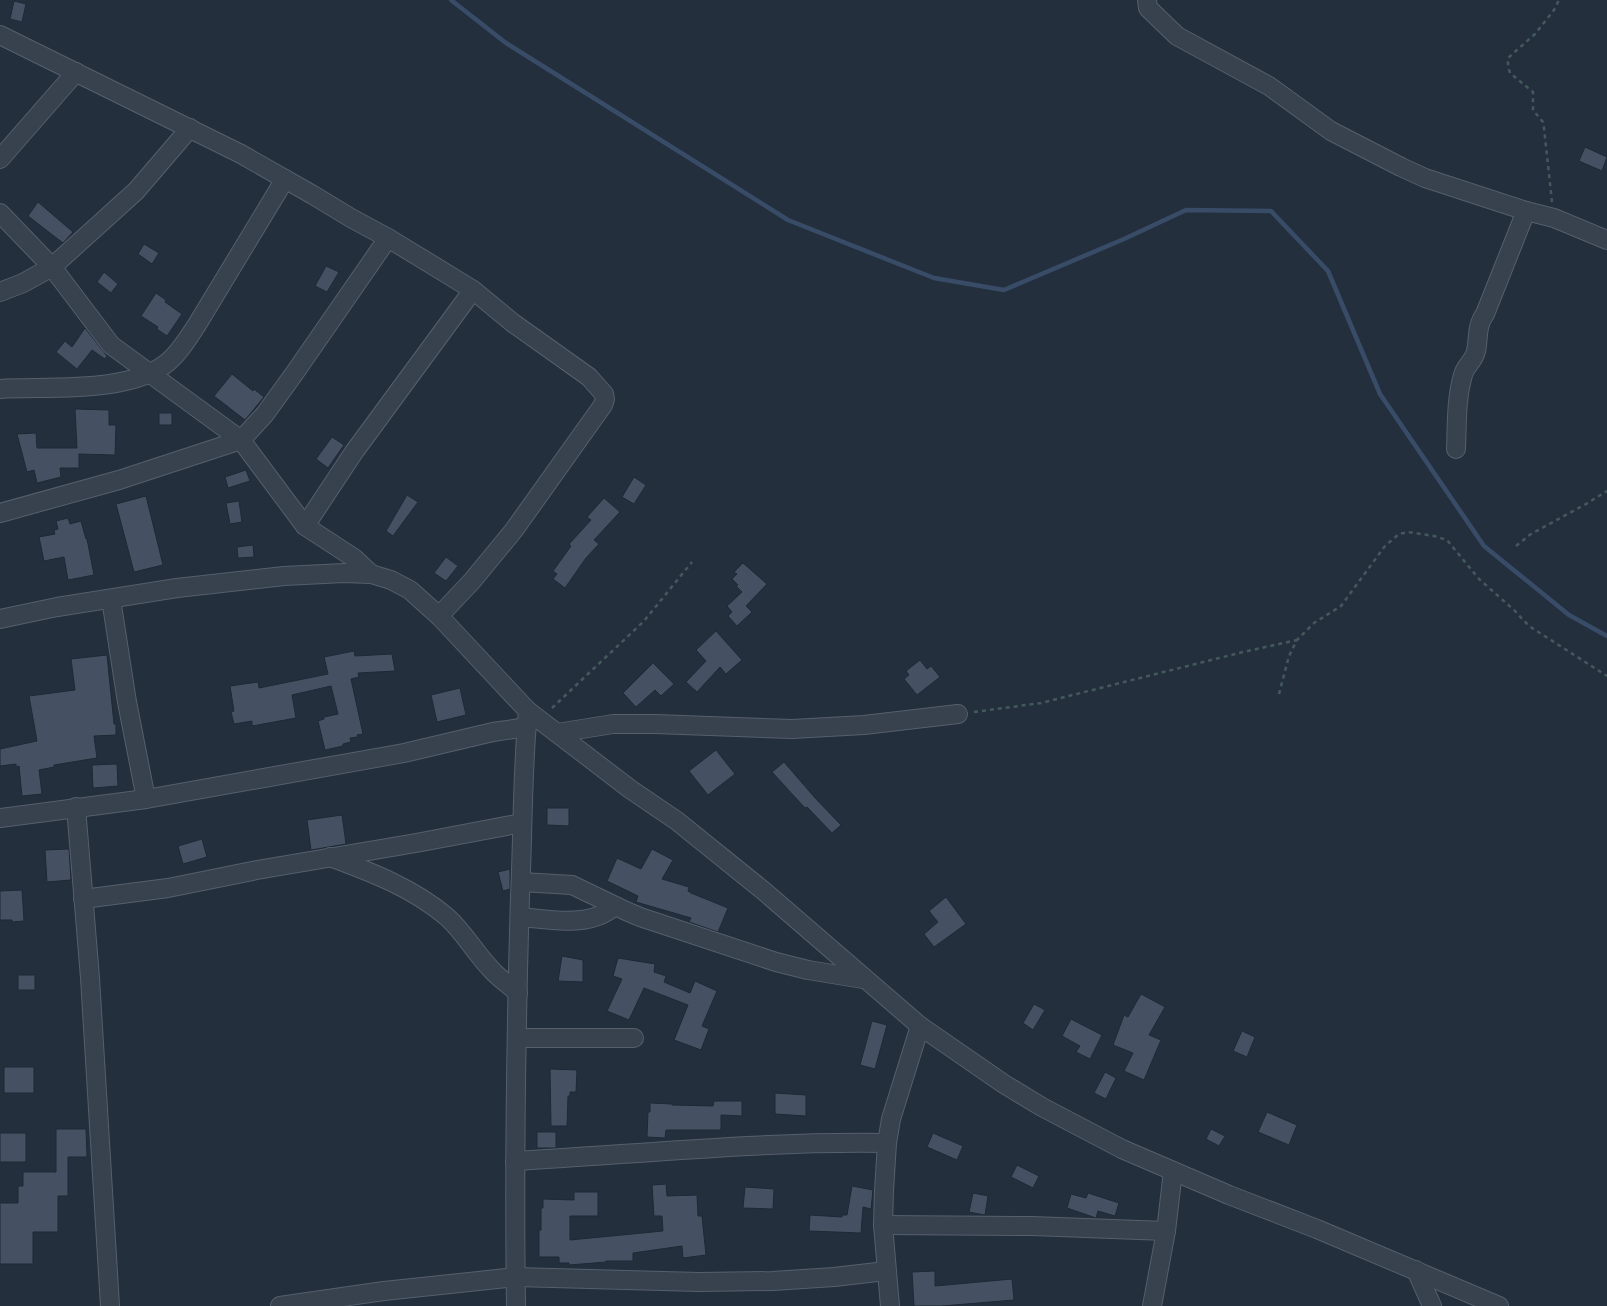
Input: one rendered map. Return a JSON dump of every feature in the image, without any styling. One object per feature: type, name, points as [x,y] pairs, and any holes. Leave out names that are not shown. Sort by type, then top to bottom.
[{"type":"street","points":[[1147,0],[1148,8],[1177,36],[1270,86],[1331,131],[1425,178],[1526,211],[1554,218],[1607,240]]},
{"type":"street","points":[[0,35],[241,154],[388,238],[473,290],[513,323],[588,377],[604,394],[603,405],[514,530],[483,569],[439,616]]},
{"type":"street","points":[[0,159],[76,72]]},
{"type":"street","points":[[0,292],[23,283],[52,267],[136,191],[190,128]]},
{"type":"street","points":[[0,389],[112,384],[151,374],[168,362],[185,343],[285,179]]},
{"type":"street","points":[[1456,449],[1458,406],[1462,377],[1475,355],[1478,327],[1526,211]]},
{"type":"street","points":[[0,213],[52,267],[111,345],[241,440],[305,526],[354,558],[371,574]]},
{"type":"street","points":[[0,513],[127,478],[241,440],[265,414],[388,238]]},
{"type":"street","points":[[305,526],[354,452],[473,290]]},
{"type":"street","points":[[0,619],[57,607],[186,587],[284,576],[344,573],[371,574],[391,580],[410,590],[439,616],[532,719],[557,733],[630,789],[677,821],[772,899],[920,1026],[1004,1084],[1042,1107],[1122,1149],[1173,1172],[1317,1228],[1499,1306]]},
{"type":"street","points":[[111,599],[127,702],[146,799]]},
{"type":"street","points":[[557,733],[613,724],[792,729],[882,723],[958,714]]},
{"type":"street","points":[[0,818],[146,799],[404,753],[510,728],[532,719]]},
{"type":"street","points":[[516,1306],[515,1161],[522,823],[532,719]]},
{"type":"street","points":[[76,807],[90,978],[110,1306]]},
{"type":"street","points":[[83,899],[168,888],[522,823]]},
{"type":"street","points":[[330,857],[401,887],[447,917],[459,929],[488,966],[518,993]]},
{"type":"street","points":[[521,882],[572,884],[640,917],[776,962],[808,970],[863,979]]},
{"type":"street","points":[[520,917],[569,920],[589,919],[603,914],[615,906]]},
{"type":"street","points":[[890,1306],[884,1225],[887,1143],[891,1119],[920,1026]]},
{"type":"street","points":[[517,1038],[634,1038]]},
{"type":"street","points":[[515,1161],[782,1144],[832,1142],[887,1143]]},
{"type":"street","points":[[1152,1306],[1166,1231],[1173,1172]]},
{"type":"street","points":[[884,1225],[1032,1226],[1166,1231]]},
{"type":"street","points":[[1416,1270],[1432,1306]]},
{"type":"street","points":[[280,1306],[384,1291],[516,1277],[699,1282],[773,1281],[886,1271]]},
{"type":"path","points":[[1554,218],[1544,124],[1532,108],[1533,92],[1510,73],[1508,61],[1509,56],[1535,34],[1554,10],[1559,0]]},
{"type":"path","points":[[1516,546],[1531,534],[1607,491]]},
{"type":"path","points":[[1279,694],[1289,656],[1297,640],[1314,623],[1341,606],[1385,546],[1398,534],[1408,532],[1447,540],[1479,579],[1529,626],[1607,676]]},
{"type":"path","points":[[532,719],[644,621],[692,562]]},
{"type":"path","points":[[958,714],[1041,703],[1297,640]]},
{"type":"building","points":[[14,1],[26,4],[22,22],[10,19]]},
{"type":"building","points":[[1585,147],[1607,157],[1602,171],[1579,161]]},
{"type":"building","points":[[38,202],[73,232],[63,243],[28,216]]},
{"type":"building","points":[[144,244],[159,253],[152,264],[138,254]]},
{"type":"building","points":[[326,266],[339,272],[327,292],[315,286]]},
{"type":"building","points":[[104,272],[118,284],[111,293],[97,282]]},
{"type":"building","points":[[156,293],[182,314],[167,336],[157,329],[158,327],[141,316]]},
{"type":"building","points":[[85,328],[107,356],[105,359],[92,350],[77,369],[56,352],[65,341],[72,347]]},
{"type":"building","points":[[232,374],[253,391],[254,389],[264,397],[245,420],[214,396]]},
{"type":"building","points":[[75,409],[109,410],[109,425],[116,425],[115,455],[79,454],[79,468],[60,468],[61,477],[37,483],[34,470],[27,472],[17,434],[36,433],[37,448],[77,448]]},
{"type":"building","points":[[159,413],[172,413],[172,425],[159,425]]},
{"type":"building","points":[[332,437],[344,445],[328,468],[316,459]]},
{"type":"building","points":[[246,470],[250,481],[228,488],[225,477]]},
{"type":"building","points":[[634,477],[646,485],[634,504],[622,497]]},
{"type":"building","points":[[407,495],[418,502],[393,536],[386,531]]},
{"type":"building","points":[[146,496],[163,565],[134,572],[116,504]]},
{"type":"building","points":[[604,498],[620,512],[594,540],[599,544],[586,558],[565,588],[553,579],[557,574],[553,571],[571,546],[569,544],[591,520],[587,517]]},
{"type":"building","points":[[239,501],[242,522],[230,524],[226,503]]},
{"type":"building","points":[[68,518],[70,524],[81,521],[87,539],[94,575],[68,580],[64,557],[44,561],[39,537],[55,534],[54,530],[58,529],[56,521]]},
{"type":"building","points":[[253,545],[254,557],[238,558],[237,547]]},
{"type":"building","points":[[446,557],[458,566],[446,581],[434,573]]},
{"type":"building","points":[[743,563],[767,584],[746,606],[752,612],[737,626],[728,616],[732,612],[727,606],[742,592],[732,579],[737,574],[734,572]]},
{"type":"building","points":[[716,631],[742,660],[726,674],[720,667],[697,692],[686,682],[706,661],[696,650]]},
{"type":"building","points":[[354,651],[355,656],[392,654],[395,671],[358,673],[359,677],[351,679],[363,734],[350,738],[351,742],[325,750],[318,721],[324,719],[324,717],[338,714],[331,686],[292,695],[296,718],[252,726],[252,721],[234,724],[231,712],[234,711],[230,686],[258,682],[259,688],[328,674],[324,657]]},
{"type":"building","points":[[107,655],[116,735],[94,736],[97,758],[54,765],[54,767],[39,770],[42,794],[22,796],[19,766],[16,767],[16,764],[0,766],[0,749],[37,741],[29,696],[75,690],[71,659]]},
{"type":"building","points":[[920,660],[927,669],[931,666],[940,677],[917,695],[904,679],[909,675],[906,671]]},
{"type":"building","points":[[653,663],[674,684],[661,696],[655,690],[636,707],[623,693]]},
{"type":"building","points":[[460,688],[466,715],[437,722],[431,695]]},
{"type":"building","points":[[716,750],[735,774],[708,795],[689,771]]},
{"type":"building","points":[[784,762],[841,825],[832,833],[807,807],[805,808],[772,772]]},
{"type":"building","points":[[117,764],[118,786],[93,788],[92,765]]},
{"type":"building","points":[[547,808],[569,808],[569,826],[547,825]]},
{"type":"building","points":[[342,815],[346,844],[311,850],[307,820]]},
{"type":"building","points":[[202,839],[207,857],[183,864],[178,846]]},
{"type":"building","points":[[69,849],[71,880],[47,882],[45,850]]},
{"type":"building","points":[[652,849],[673,860],[662,879],[689,887],[688,891],[691,893],[728,908],[718,932],[689,922],[691,918],[636,902],[638,896],[607,881],[617,858],[641,869]]},
{"type":"building","points":[[510,869],[510,889],[503,891],[498,872]]},
{"type":"building","points":[[22,890],[24,921],[0,920],[0,891]]},
{"type":"building","points":[[946,897],[966,924],[934,947],[924,934],[938,922],[929,911]]},
{"type":"building","points":[[562,956],[583,960],[583,982],[558,981]]},
{"type":"building","points":[[618,958],[655,964],[654,972],[666,976],[664,982],[690,993],[695,981],[717,991],[702,1026],[709,1029],[701,1050],[674,1040],[688,1005],[644,988],[629,1020],[607,1011],[622,979],[613,976]]},
{"type":"building","points":[[18,975],[35,975],[35,990],[18,990]]},
{"type":"building","points":[[1141,994],[1165,1007],[1149,1035],[1161,1040],[1144,1080],[1124,1071],[1133,1053],[1113,1045],[1124,1015],[1128,1017]]},
{"type":"building","points":[[1034,1004],[1045,1010],[1033,1030],[1023,1023]]},
{"type":"building","points":[[1071,1019],[1102,1035],[1090,1059],[1076,1052],[1080,1046],[1062,1036]]},
{"type":"building","points":[[872,1021],[887,1025],[875,1069],[860,1065]]},
{"type":"building","points":[[1242,1031],[1255,1037],[1247,1057],[1233,1051]]},
{"type":"building","points":[[4,1067],[34,1067],[34,1093],[4,1093]]},
{"type":"building","points":[[550,1069],[577,1070],[576,1092],[570,1092],[570,1096],[568,1096],[567,1126],[551,1126]]},
{"type":"building","points":[[1105,1072],[1116,1078],[1106,1099],[1094,1093]]},
{"type":"building","points":[[775,1093],[806,1095],[806,1116],[775,1114]]},
{"type":"building","points":[[714,1101],[742,1101],[742,1116],[721,1115],[721,1130],[666,1130],[665,1138],[647,1137],[650,1103],[713,1106]]},
{"type":"building","points":[[1267,1112],[1297,1125],[1289,1145],[1258,1132]]},
{"type":"building","points":[[56,1129],[86,1129],[87,1157],[68,1157],[68,1196],[58,1196],[58,1232],[33,1232],[33,1264],[0,1264],[0,1203],[18,1203],[18,1186],[23,1186],[23,1172],[56,1172]]},
{"type":"building","points":[[1211,1129],[1225,1136],[1219,1146],[1206,1139]]},
{"type":"building","points":[[537,1132],[556,1132],[556,1148],[537,1148]]},
{"type":"building","points":[[0,1133],[26,1133],[26,1162],[0,1162]]},
{"type":"building","points":[[933,1133],[963,1146],[957,1160],[927,1147]]},
{"type":"building","points":[[1017,1165],[1039,1176],[1033,1188],[1011,1177]]},
{"type":"building","points":[[666,1184],[667,1196],[697,1195],[698,1216],[702,1216],[706,1255],[683,1258],[682,1246],[633,1253],[633,1261],[606,1261],[569,1265],[569,1263],[559,1263],[559,1257],[539,1257],[539,1230],[541,1230],[543,1199],[574,1200],[574,1192],[598,1192],[598,1216],[570,1216],[570,1240],[663,1231],[662,1216],[654,1216],[652,1185]]},
{"type":"building","points":[[852,1186],[873,1190],[871,1209],[863,1207],[861,1233],[809,1231],[810,1215],[842,1217],[842,1215],[847,1215]]},
{"type":"building","points":[[745,1187],[774,1189],[773,1209],[743,1208]]},
{"type":"building","points":[[973,1193],[988,1196],[985,1215],[969,1212]]},
{"type":"building","points":[[1088,1193],[1119,1203],[1115,1216],[1098,1211],[1096,1218],[1067,1208],[1071,1194],[1086,1198]]},
{"type":"building","points":[[935,1271],[935,1286],[1012,1279],[1014,1300],[942,1306],[914,1306],[912,1272]]},
{"type":"waterway","points":[[451,0],[506,43],[788,220],[934,278],[1004,290],[1124,239],[1186,210],[1271,211],[1328,271],[1380,394],[1484,546],[1569,615],[1607,636]]}]
